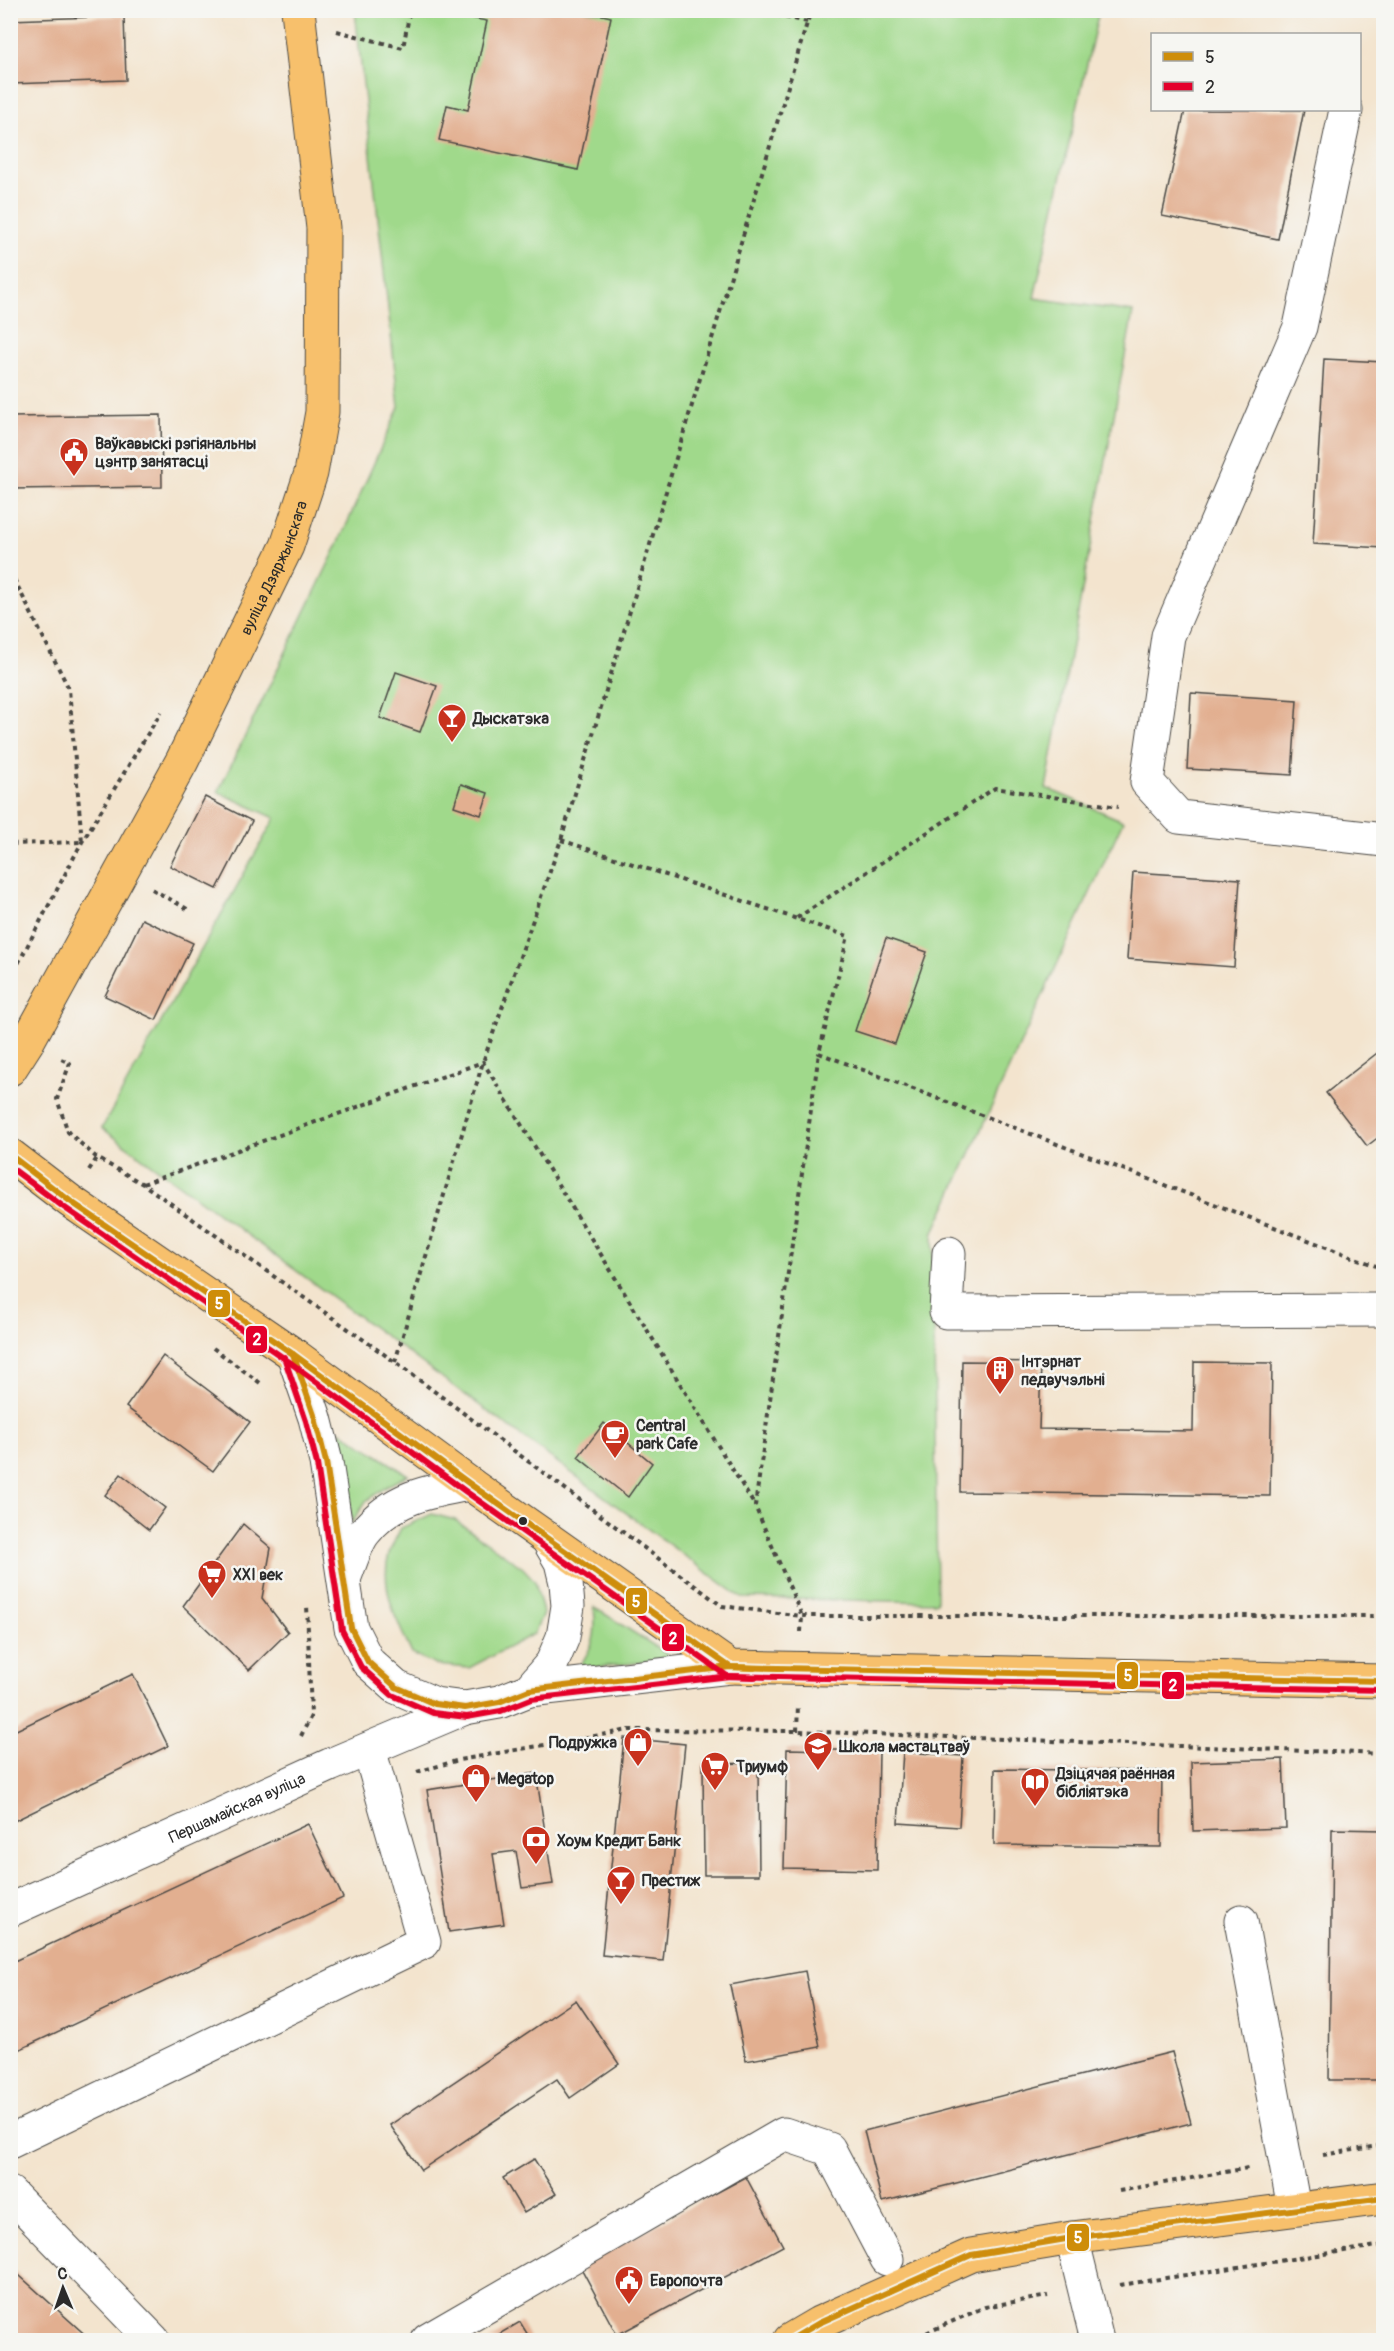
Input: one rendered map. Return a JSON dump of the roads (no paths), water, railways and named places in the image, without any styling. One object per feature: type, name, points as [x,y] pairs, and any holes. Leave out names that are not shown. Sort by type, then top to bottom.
[{"type":"main road","name":"вуліца Дзяржынскага","points":[[10,1069],[28,1041],[182,761],[287,546],[311,473],[322,412],[323,228],[298,10]]},
{"type":"main road","points":[[10,1155],[70,1201],[293,1354],[470,1484],[730,1667],[1383,1681]]},
{"type":"main road","points":[[790,2340],[819,2323],[971,2255],[1072,2238],[1383,2198]]},
{"type":"street","points":[[1346,111],[1300,327],[1168,636],[1147,782],[1179,817],[1383,840]]},
{"type":"street","points":[[949,1253],[946,1312],[1383,1310]]},
{"type":"street","points":[[293,1354],[315,1418],[326,1462],[351,1628],[368,1662],[396,1687],[435,1704],[465,1708],[499,1702],[529,1690],[730,1667]]},
{"type":"street","points":[[344,1579],[363,1534],[389,1508],[426,1491],[470,1484]]},
{"type":"street","points":[[529,1690],[552,1662],[563,1637],[568,1606],[561,1562],[547,1538]]},
{"type":"street","name":"Першамайская вуліца","points":[[10,1910],[330,1765],[465,1708]]},
{"type":"street","points":[[10,2142],[424,1942],[369,1749]]},
{"type":"street","points":[[1241,1921],[1294,2208]]},
{"type":"street","points":[[428,2340],[784,2134],[829,2150],[887,2259]]},
{"type":"street","points":[[10,2193],[153,2340]]},
{"type":"street","points":[[1072,2238],[1097,2340]]},
{"type":"place","name":"Ваўкавыскі рэгіянальны цэнтр занятасці","points":[[74,478]]},
{"type":"place","name":"Дыскатэка","points":[[452,744]]},
{"type":"place","name":"Інтэрнат педвучэльні","points":[[1000,1396]]},
{"type":"place","name":"Central park Cafe","points":[[615,1460]]},
{"type":"place","name":"XXI век","points":[[212,1600]]},
{"type":"place","name":"Подружка","points":[[638,1768]]},
{"type":"place","name":"Школа мастацтваў","points":[[818,1772]]},
{"type":"place","name":"Триумф","points":[[715,1792]]},
{"type":"place","name":"Megatop","points":[[476,1804]]},
{"type":"place","name":"Дзіцячая раённая бібліятэка","points":[[1035,1808]]},
{"type":"place","name":"Хоум Кредит Банк","points":[[536,1866]]},
{"type":"place","name":"Престиж","points":[[621,1906]]},
{"type":"place","name":"Европочта","points":[[629,2306]]}]
